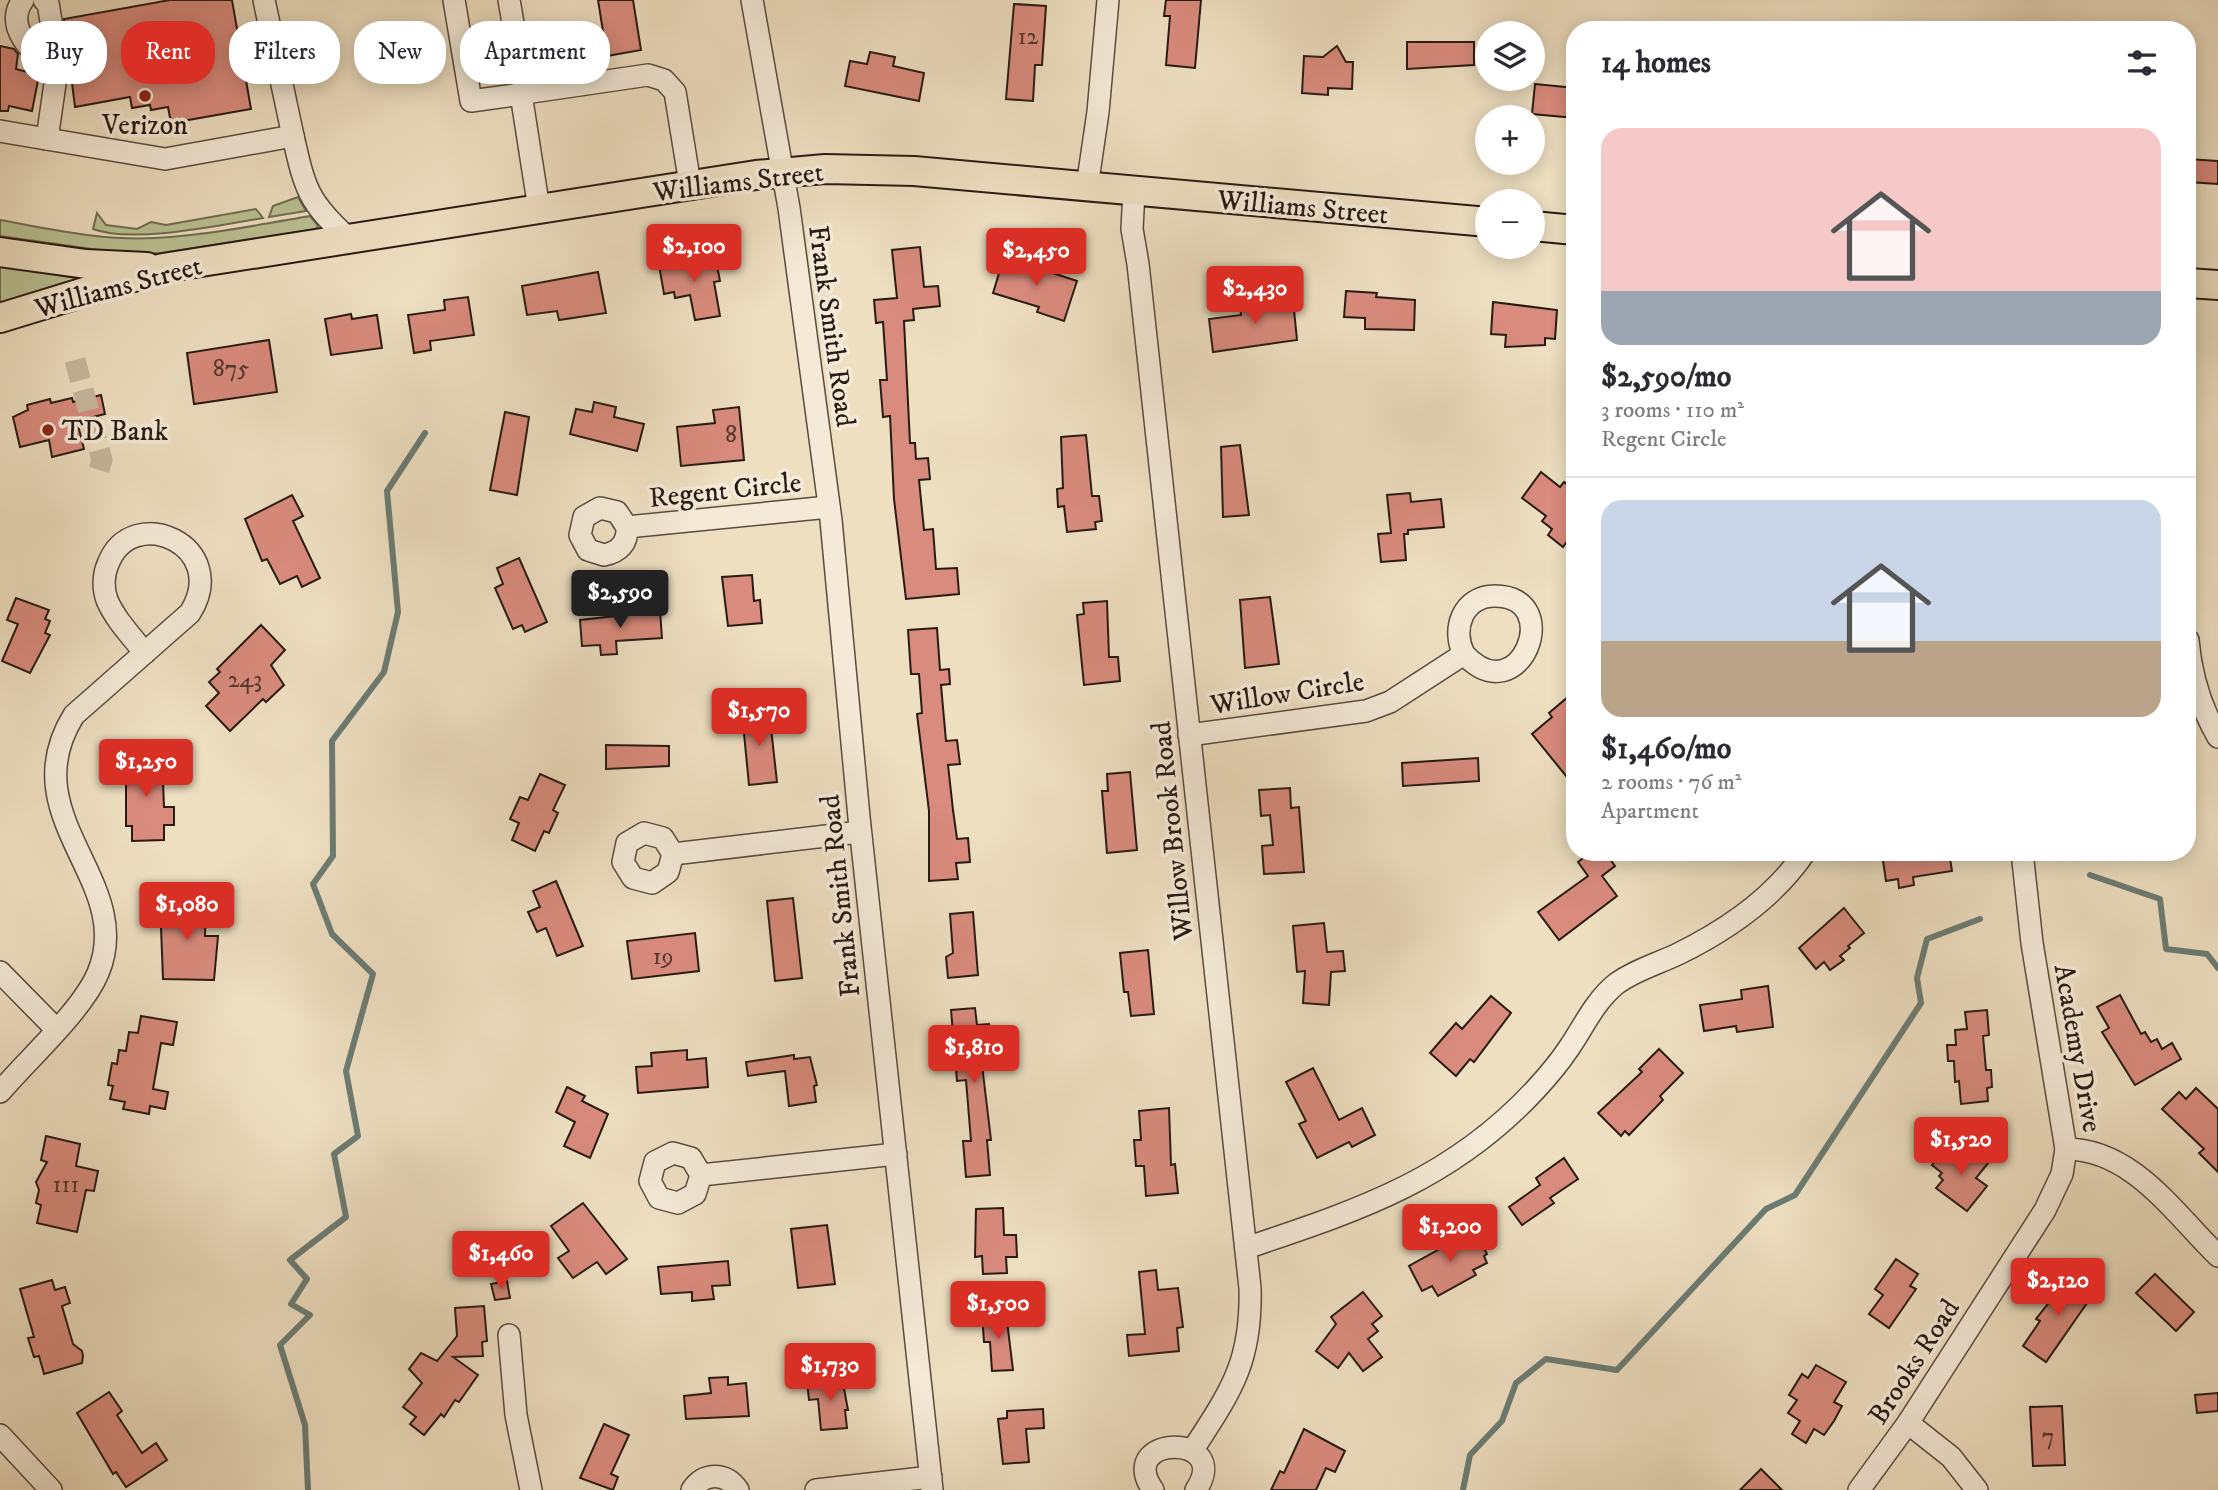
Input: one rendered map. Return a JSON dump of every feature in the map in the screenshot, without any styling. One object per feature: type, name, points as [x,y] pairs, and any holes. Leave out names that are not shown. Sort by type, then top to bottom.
[{"type":"main road","name":"Williams Street","points":[[0,318],[163,268],[690,184],[782,173],[880,169],[1475,221]]},
{"type":"main road","points":[[1545,227],[1566,229]]},
{"type":"main road","points":[[0,252],[86,264],[163,268]]},
{"type":"main road","points":[[2196,283],[2218,285]]},
{"type":"street","points":[[21,36],[15,22],[16,10],[23,0]]},
{"type":"street","points":[[264,0],[303,180],[319,212],[349,239]]},
{"type":"street","points":[[454,0],[471,101],[648,75],[664,80],[675,92],[690,184]]},
{"type":"street","points":[[509,0],[539,209]]},
{"type":"street","name":"Frank Smith Road","points":[[752,0],[782,173],[829,507],[860,832],[931,1484]]},
{"type":"street","points":[[1087,187],[1098,112],[1108,0]]},
{"type":"street","points":[[48,1],[51,21]]},
{"type":"street","points":[[47,139],[56,84]]},
{"type":"street","points":[[0,131],[165,159],[293,136]]},
{"type":"street","name":"Willow Brook Road","points":[[1134,191],[1132,229],[1138,264],[1251,1308],[1245,1357],[1229,1395],[1192,1451]]},
{"type":"street","name":"Regent Circle","points":[[627,527],[829,507]]},
{"type":"street","points":[[0,1092],[90,989],[104,951],[105,932],[94,885],[60,811],[55,778],[59,744],[74,715],[145,653],[190,613],[201,590],[198,566],[184,545],[162,534],[136,536],[125,542],[108,561],[104,573],[106,598],[145,653]]},
{"type":"street","name":"Willow Circle","points":[[1189,736],[1366,711],[1390,702],[1464,654]]},
{"type":"street","points":[[2196,691],[2218,737]]},
{"type":"street","points":[[673,854],[860,832]]},
{"type":"street","points":[[1246,1248],[1375,1203],[1461,1154],[1503,1122],[1536,1089],[1612,987],[1633,973],[1691,948],[1726,928],[1775,887],[1797,861]]},
{"type":"street","name":"Academy Drive","points":[[2023,861],[2032,943],[2066,1149],[2095,1150],[2127,1166],[2218,1256]]},
{"type":"street","points":[[0,972],[56,1029]]},
{"type":"street","name":"Brooks Road","points":[[1859,1490],[1908,1423],[2045,1210],[2062,1174],[2066,1149]]},
{"type":"street","points":[[701,1175],[896,1154]]},
{"type":"street","points":[[509,1335],[516,1415],[531,1490]]},
{"type":"street","points":[[1908,1423],[1951,1457],[1977,1490]]},
{"type":"street","points":[[0,1435],[51,1490]]},
{"type":"street","points":[[1153,1490],[1146,1473],[1154,1454],[1172,1445],[1192,1451],[1202,1471],[1196,1490]]},
{"type":"street","points":[[692,1490],[703,1479],[715,1476],[727,1479],[738,1490]]},
{"type":"street","points":[[816,1490],[931,1484]]},
{"type":"green space","points":[[298,197],[306,211],[269,217],[273,206]]},
{"type":"green space","points":[[256,209],[263,218],[177,232],[130,235],[93,229],[97,213],[106,225],[137,229],[151,222],[166,225]]},
{"type":"green space","points":[[310,216],[318,226],[316,229],[162,253],[127,254],[0,236],[0,220],[77,233],[136,238],[174,237]]},
{"type":"green space","points":[[0,265],[76,278],[78,280],[0,305]]},
{"type":"building","points":[[170,0],[232,0],[236,21],[229,21],[229,84],[247,84],[251,109],[171,123],[168,107],[151,110],[150,105],[132,108],[130,97],[75,107],[72,84],[107,84],[107,21],[64,19]]},
{"type":"building","points":[[598,0],[633,0],[641,50],[610,55],[610,21],[601,21]]},
{"type":"building","points":[[1166,0],[1201,0],[1195,68],[1166,65],[1170,16],[1164,16]]},
{"type":"building","points":[[1014,4],[1046,6],[1042,65],[1035,65],[1033,101],[1006,99]]},
{"type":"building","points":[[1407,42],[1474,42],[1474,65],[1407,69]]},
{"type":"building","points":[[0,46],[14,49],[18,54],[16,69],[21,70],[21,84],[37,84],[32,111],[9,106],[8,111],[0,111]]},
{"type":"building","points":[[1337,46],[1346,62],[1353,62],[1352,89],[1328,88],[1328,95],[1302,93],[1304,56],[1323,57]]},
{"type":"building","points":[[870,52],[895,57],[893,66],[924,73],[919,101],[845,86],[850,61],[867,64]]},
{"type":"building","points":[[1545,85],[1566,87],[1566,117],[1545,115],[1545,105],[1533,105],[1534,91],[1545,91]]},
{"type":"building","points":[[2196,160],[2218,161],[2218,184],[2196,183]]},
{"type":"building","points":[[920,247],[924,287],[938,286],[940,306],[913,309],[914,320],[904,321],[910,443],[915,443],[916,459],[928,458],[930,479],[919,480],[924,530],[933,529],[936,569],[957,568],[959,594],[906,599],[894,499],[890,416],[883,417],[880,380],[887,380],[883,322],[876,323],[874,300],[897,298],[892,250]]},
{"type":"building","points":[[715,255],[720,281],[714,282],[720,316],[695,320],[690,295],[675,298],[674,292],[664,294],[659,265]]},
{"type":"building","points":[[1004,257],[1077,281],[1064,321],[1037,312],[1039,307],[993,293]]},
{"type":"building","points":[[598,272],[606,313],[559,320],[557,311],[527,315],[522,286]]},
{"type":"building","points":[[1346,291],[1415,300],[1414,330],[1365,329],[1365,318],[1344,317]]},
{"type":"building","points":[[468,297],[474,335],[430,341],[431,350],[414,353],[408,315],[445,310],[444,300]]},
{"type":"building","points":[[1270,298],[1271,303],[1293,300],[1297,340],[1213,352],[1209,319],[1241,315],[1240,306],[1250,305],[1250,300]]},
{"type":"building","points":[[1493,302],[1557,310],[1555,339],[1545,338],[1545,345],[1505,347],[1506,335],[1491,334]]},
{"type":"building","points":[[351,314],[352,319],[377,315],[382,348],[331,355],[325,319]]},
{"type":"building","points":[[269,340],[277,392],[194,404],[187,353]]},
{"type":"building","name":"TD Bank","points":[[101,395],[105,414],[77,421],[84,449],[52,457],[49,440],[20,447],[13,417],[28,410],[27,405],[50,399],[51,403],[72,398],[73,402]]},
{"type":"building","points":[[594,402],[616,407],[614,417],[644,424],[637,451],[570,434],[576,409],[592,412]]},
{"type":"building","points":[[739,407],[744,460],[681,466],[677,427],[715,423],[713,410]]},
{"type":"building","points":[[505,412],[529,417],[517,495],[490,490]]},
{"type":"building","points":[[1086,435],[1092,496],[1099,496],[1102,521],[1095,522],[1096,529],[1067,532],[1064,506],[1058,507],[1057,489],[1063,488],[1061,437]]},
{"type":"building","points":[[1240,445],[1249,515],[1223,517],[1221,447]]},
{"type":"building","points":[[1541,472],[1560,487],[1564,482],[1566,484],[1566,543],[1563,547],[1548,535],[1552,529],[1542,521],[1546,516],[1522,498]]},
{"type":"building","points":[[1410,493],[1411,502],[1441,499],[1444,527],[1408,530],[1408,534],[1404,534],[1406,560],[1381,562],[1378,534],[1391,533],[1387,495]]},
{"type":"building","points":[[292,495],[303,516],[293,521],[320,578],[302,587],[297,576],[280,584],[267,559],[262,561],[245,519]]},
{"type":"building","points":[[519,558],[547,622],[525,632],[522,625],[513,629],[495,588],[503,584],[497,568]]},
{"type":"building","points":[[752,575],[754,601],[760,600],[762,623],[728,626],[722,577]]},
{"type":"building","points":[[1270,597],[1279,664],[1245,668],[1240,600]]},
{"type":"building","points":[[16,598],[49,610],[45,619],[50,621],[45,633],[50,635],[30,673],[2,661],[18,624],[7,620]]},
{"type":"building","points":[[1107,601],[1109,657],[1118,657],[1120,681],[1084,685],[1077,615],[1084,614],[1083,603]]},
{"type":"building","points":[[660,611],[662,638],[616,641],[617,654],[601,655],[600,645],[582,646],[580,620]]},
{"type":"building","points":[[261,625],[285,650],[271,665],[284,685],[266,702],[263,699],[230,731],[206,706],[219,693],[209,682],[220,672],[217,669]]},
{"type":"building","points":[[937,628],[940,670],[949,669],[950,684],[941,685],[946,741],[957,740],[960,764],[948,765],[957,839],[968,838],[970,862],[956,863],[958,879],[929,881],[929,811],[917,714],[922,713],[919,674],[911,674],[908,630]]},
{"type":"building","points":[[1566,699],[1566,776],[1532,734],[1552,717],[1549,713]]},
{"type":"building","points":[[769,710],[777,782],[749,785],[742,713]]},
{"type":"building","points":[[606,745],[669,746],[669,766],[606,769]]},
{"type":"building","points":[[162,756],[164,807],[174,807],[174,825],[164,825],[164,840],[132,841],[132,826],[126,826],[126,757]]},
{"type":"building","points":[[1478,758],[1479,781],[1403,786],[1402,763]]},
{"type":"building","points":[[1130,772],[1137,850],[1107,853],[1102,791],[1108,791],[1107,774]]},
{"type":"building","points":[[540,774],[565,785],[553,810],[558,813],[549,833],[544,831],[535,851],[512,840],[519,823],[510,819],[520,797],[528,800]]},
{"type":"building","points":[[1290,788],[1291,808],[1299,807],[1304,872],[1264,874],[1262,846],[1273,845],[1270,815],[1261,816],[1259,790]]},
{"type":"building","points":[[1611,861],[1615,866],[1602,876],[1617,896],[1559,940],[1538,912],[1588,876],[1578,862]]},
{"type":"building","points":[[1883,861],[1950,861],[1952,871],[1913,877],[1914,885],[1899,888],[1898,879],[1886,881]]},
{"type":"building","points":[[556,881],[583,946],[557,956],[546,928],[537,932],[528,912],[540,907],[533,891]]},
{"type":"building","points":[[793,898],[802,978],[775,981],[767,901]]},
{"type":"building","points":[[160,901],[206,902],[205,936],[218,936],[214,980],[163,979]]},
{"type":"building","points":[[1844,908],[1864,933],[1840,956],[1844,960],[1830,970],[1824,962],[1816,969],[1799,948]]},
{"type":"building","points":[[973,912],[978,975],[948,978],[946,957],[953,953],[950,914]]},
{"type":"building","points":[[1324,923],[1327,952],[1343,951],[1345,971],[1331,972],[1329,1005],[1303,1003],[1305,971],[1297,972],[1293,926]]},
{"type":"building","points":[[695,933],[699,971],[632,979],[627,941]]},
{"type":"building","points":[[1148,950],[1154,1014],[1131,1016],[1128,992],[1124,992],[1120,953]]},
{"type":"building","points":[[1768,986],[1773,1027],[1737,1032],[1736,1026],[1704,1031],[1700,1005],[1742,999],[1741,990]]},
{"type":"building","points":[[2120,995],[2141,1034],[2145,1032],[2151,1042],[2157,1039],[2162,1049],[2172,1043],[2181,1059],[2135,1085],[2102,1032],[2109,1028],[2097,1007]]},
{"type":"building","points":[[1491,996],[1511,1013],[1474,1062],[1470,1059],[1456,1076],[1430,1053],[1456,1023],[1462,1029]]},
{"type":"building","points":[[975,1008],[977,1025],[989,1024],[992,1064],[982,1065],[991,1140],[987,1140],[990,1175],[966,1177],[963,1141],[971,1141],[966,1080],[957,1081],[951,1010]]},
{"type":"building","points":[[1987,1010],[1989,1035],[1983,1036],[1986,1070],[1991,1070],[1992,1087],[1987,1088],[1988,1101],[1961,1104],[1959,1081],[1955,1082],[1954,1061],[1948,1061],[1947,1045],[1956,1045],[1955,1030],[1967,1029],[1965,1012]]},
{"type":"building","points":[[141,1016],[177,1022],[173,1045],[161,1043],[153,1089],[168,1092],[165,1109],[150,1106],[149,1114],[123,1109],[125,1102],[110,1099],[113,1086],[108,1085],[112,1063],[117,1064],[119,1050],[126,1051],[129,1032],[138,1033]]},
{"type":"building","points":[[1659,1049],[1683,1073],[1660,1096],[1663,1100],[1629,1135],[1625,1131],[1621,1136],[1598,1113],[1642,1072],[1639,1069]]},
{"type":"building","points":[[687,1050],[687,1060],[706,1058],[708,1087],[638,1093],[636,1067],[652,1066],[651,1053]]},
{"type":"building","points":[[794,1055],[794,1059],[810,1057],[817,1085],[814,1086],[816,1102],[789,1106],[785,1071],[748,1076],[746,1062]]},
{"type":"building","points":[[1313,1068],[1339,1120],[1362,1108],[1375,1135],[1352,1147],[1349,1142],[1317,1158],[1299,1124],[1306,1121],[1286,1082]]},
{"type":"building","points":[[567,1087],[585,1096],[582,1101],[608,1114],[590,1158],[564,1146],[575,1122],[556,1112]]},
{"type":"building","points":[[2196,1088],[2218,1109],[2218,1172],[2199,1153],[2204,1149],[2162,1109],[2179,1092],[2186,1099]]},
{"type":"building","points":[[1169,1108],[1171,1165],[1175,1164],[1178,1193],[1146,1196],[1144,1166],[1136,1166],[1134,1140],[1141,1140],[1139,1111]]},
{"type":"building","points":[[46,1136],[80,1144],[76,1166],[98,1171],[94,1191],[86,1190],[77,1232],[37,1223],[41,1205],[36,1203],[39,1190],[36,1182],[47,1162],[41,1160]]},
{"type":"building","points":[[1967,1146],[1989,1162],[1976,1178],[1987,1186],[1967,1211],[1936,1188],[1943,1180],[1939,1176],[1942,1173],[1932,1165],[1944,1150],[1957,1159]]},
{"type":"building","points":[[1564,1158],[1578,1179],[1550,1198],[1554,1203],[1522,1225],[1509,1207],[1540,1185],[1536,1178]]},
{"type":"building","points":[[583,1203],[627,1259],[606,1274],[597,1262],[573,1278],[558,1258],[569,1251],[551,1226]]},
{"type":"building","points":[[1003,1208],[1004,1235],[1016,1235],[1017,1257],[1006,1257],[1007,1273],[983,1274],[982,1256],[975,1257],[976,1209]]},
{"type":"building","points":[[827,1225],[835,1284],[798,1288],[791,1229]]},
{"type":"building","points":[[1474,1230],[1487,1254],[1484,1256],[1487,1263],[1473,1270],[1476,1275],[1438,1296],[1432,1286],[1422,1291],[1409,1266]]},
{"type":"building","points":[[1896,1259],[1918,1274],[1910,1286],[1916,1289],[1889,1328],[1869,1314],[1883,1295],[1875,1289]]},
{"type":"building","points":[[728,1261],[730,1285],[712,1286],[714,1299],[692,1301],[692,1292],[661,1294],[658,1267]]},
{"type":"building","points":[[1156,1270],[1158,1290],[1178,1288],[1183,1327],[1177,1328],[1179,1351],[1129,1356],[1127,1335],[1145,1334],[1139,1272]]},
{"type":"building","points":[[2155,1274],[2194,1312],[2176,1331],[2136,1293]]},
{"type":"building","points":[[2070,1276],[2094,1293],[2046,1362],[2023,1346],[2040,1321],[2036,1319]]},
{"type":"building","points":[[52,1280],[55,1290],[65,1287],[70,1303],[62,1306],[73,1344],[82,1351],[83,1356],[82,1363],[44,1374],[39,1356],[34,1357],[28,1338],[34,1337],[20,1289]]},
{"type":"building","points":[[507,1281],[510,1298],[495,1300],[491,1284]]},
{"type":"building","points":[[1363,1292],[1382,1316],[1372,1324],[1378,1331],[1368,1339],[1382,1357],[1363,1371],[1349,1353],[1338,1368],[1316,1351],[1336,1324],[1331,1317]]},
{"type":"building","points":[[484,1306],[487,1341],[482,1342],[483,1356],[453,1357],[478,1375],[459,1402],[455,1400],[444,1417],[441,1414],[424,1435],[410,1424],[416,1417],[403,1407],[422,1383],[409,1369],[421,1353],[437,1361],[457,1336],[455,1308]]},
{"type":"building","points":[[1006,1313],[1013,1370],[992,1371],[990,1342],[984,1342],[982,1314]]},
{"type":"building","points":[[1816,1365],[1846,1382],[1834,1402],[1842,1406],[1834,1421],[1824,1435],[1814,1429],[1806,1443],[1792,1434],[1800,1421],[1788,1413],[1797,1400],[1789,1395],[1802,1374],[1808,1378]]},
{"type":"building","points":[[728,1377],[728,1385],[746,1383],[749,1416],[686,1419],[684,1396],[711,1393],[709,1378]]},
{"type":"building","points":[[842,1378],[848,1410],[845,1410],[847,1428],[821,1430],[818,1399],[809,1400],[807,1382]]},
{"type":"building","points":[[109,1392],[122,1411],[117,1415],[142,1453],[156,1443],[167,1460],[126,1487],[116,1472],[113,1474],[77,1413]]},
{"type":"building","points":[[2218,1393],[2218,1411],[2197,1413],[2195,1395]]},
{"type":"building","points":[[2062,1406],[2065,1465],[2033,1466],[2030,1407]]},
{"type":"building","points":[[1043,1409],[1044,1428],[1026,1429],[1029,1462],[1003,1464],[998,1419],[1007,1418],[1007,1411]]},
{"type":"building","points":[[604,1424],[629,1435],[611,1474],[618,1477],[613,1490],[580,1478]]},
{"type":"building","points":[[1304,1429],[1345,1451],[1335,1472],[1326,1468],[1316,1490],[1271,1490],[1280,1471],[1284,1473]]},
{"type":"building","points":[[1761,1469],[1782,1490],[1740,1490]]},
{"type":"waterway","points":[[308,1490],[305,1425],[280,1345],[310,1315],[291,1304],[307,1279],[290,1260],[346,1217],[334,1154],[358,1136],[346,1071],[373,974],[332,934],[313,884],[333,856],[332,741],[384,672],[398,612],[387,491],[425,433]]},
{"type":"waterway","points":[[2090,875],[2160,899],[2166,949],[2207,954],[2218,968]]},
{"type":"waterway","points":[[1463,1490],[1470,1455],[1502,1421],[1516,1383],[1546,1359],[1617,1370],[1766,1209],[1795,1195],[1921,1003],[1917,978],[1927,939],[1980,919]]},
{"type":"tunnel","points":[[75,360],[102,460],[98,473]]},
{"type":"place","name":"Verizon","points":[[145,96]]},
{"type":"place","name":"TD Bank","points":[[48,430]]}]
